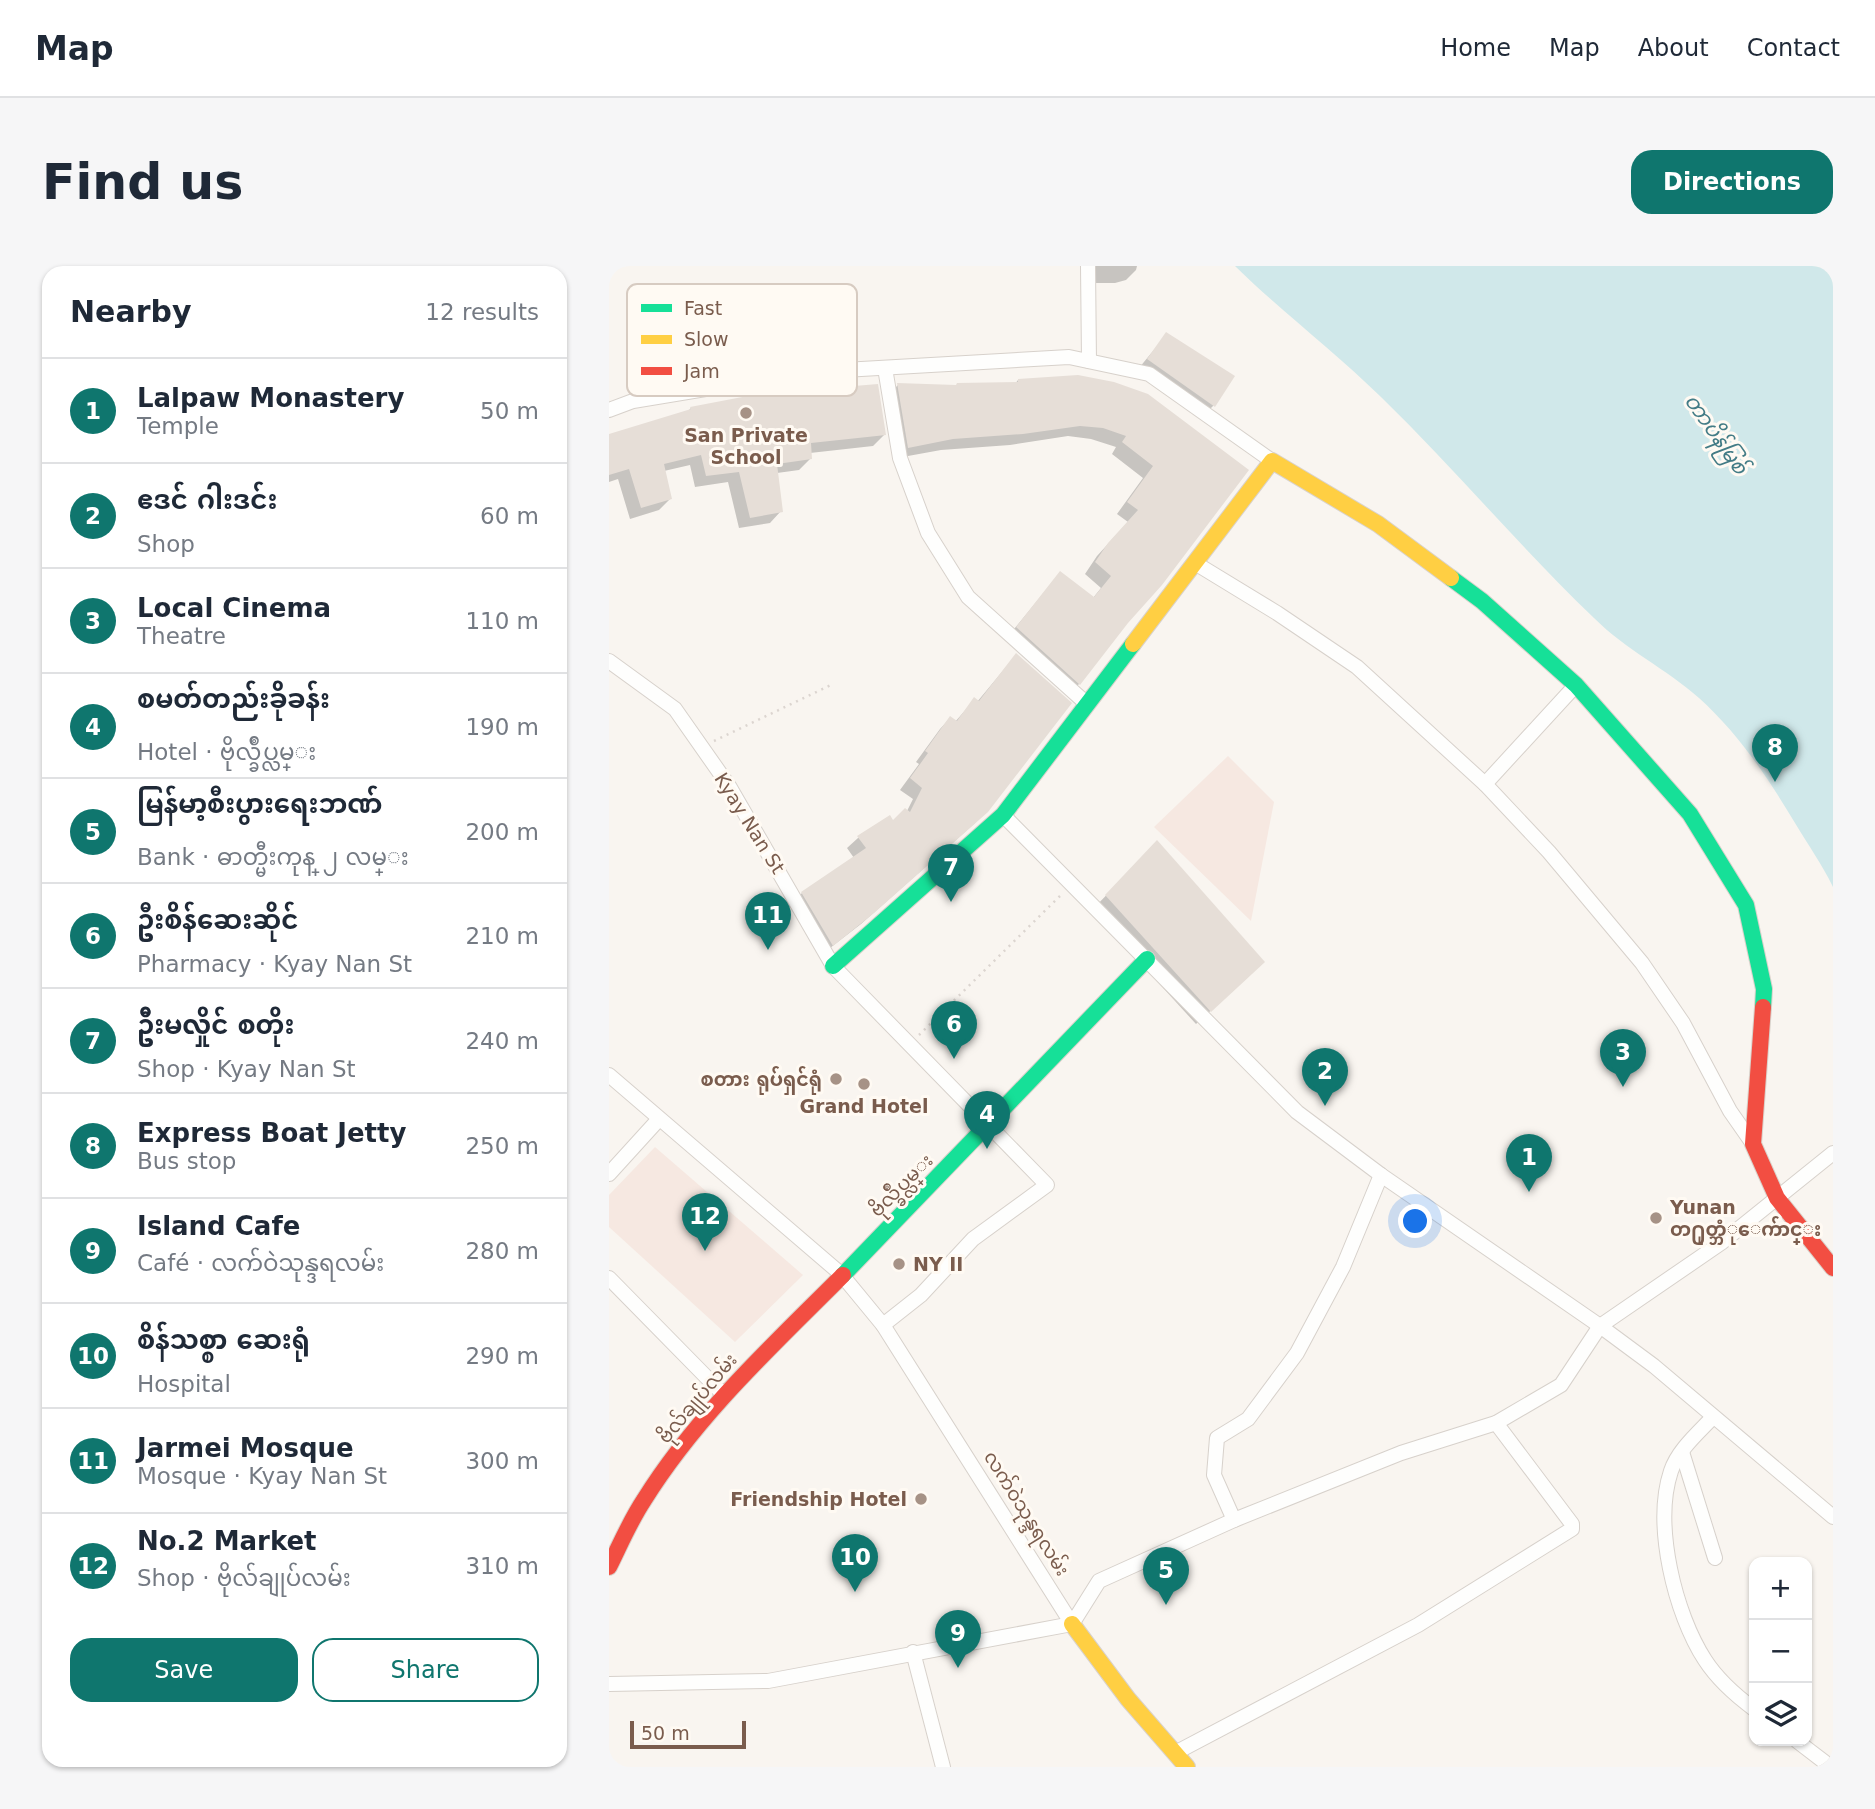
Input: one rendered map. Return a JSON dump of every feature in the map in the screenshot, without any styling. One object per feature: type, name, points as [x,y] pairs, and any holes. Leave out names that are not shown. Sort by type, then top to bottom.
[{"type":"street","points":[[1088,266],[1089,361]]},
{"type":"street","points":[[857,369],[1069,357],[1149,374],[1272,461],[1378,524],[1482,601],[1576,685],[1690,814],[1746,905],[1765,989],[1753,1144]]},
{"type":"street","points":[[885,368],[900,458],[928,533],[968,597],[1087,704]]},
{"type":"street","points":[[609,410],[633,401],[663,396]]},
{"type":"street","points":[[833,966],[1003,815],[1272,461]]},
{"type":"street","points":[[1195,563],[1277,613],[1357,667],[1485,784],[1549,852],[1642,963],[1683,1023],[1730,1111],[1753,1144],[1777,1198],[1833,1268]]},
{"type":"street","name":"Kyay Nan St","points":[[609,661],[675,709],[729,786],[770,852],[833,966],[1047,1185],[973,1239],[921,1296],[883,1325]]},
{"type":"street","points":[[1485,784],[1576,685]]},
{"type":"street","points":[[1003,815],[1297,1112],[1381,1175],[1600,1326],[1684,1390],[1833,1517]]},
{"type":"street","points":[[988,1124],[1147,959]]},
{"type":"street","name":"လက်ဝဲသုန္ဒရလမ်း","points":[[609,1075],[841,1274],[883,1325],[1072,1624],[1128,1699],[1187,1767]]},
{"type":"street","points":[[609,1174],[659,1119]]},
{"type":"street","name":"ဗိုလ္ခ်ဳပ္လမ္း","points":[[841,1274],[988,1124]]},
{"type":"street","points":[[609,1684],[768,1681],[1072,1624],[1099,1581],[1234,1520],[1401,1452],[1496,1423],[1561,1385],[1600,1326],[1721,1243],[1833,1153]]},
{"type":"street","points":[[1234,1520],[1214,1475],[1217,1438],[1248,1419],[1297,1353],[1343,1267],[1381,1175]]},
{"type":"street","name":"ဗိုလ်ချုပ်လမ်း","points":[[609,1567],[643,1501],[683,1445],[724,1395],[841,1274]]},
{"type":"street","points":[[609,1278],[724,1395]]},
{"type":"street","points":[[1713,1417],[1682,1452],[1671,1470],[1664,1525],[1666,1548],[1680,1610],[1704,1659],[1721,1682],[1749,1705]]},
{"type":"street","points":[[1175,1752],[1417,1625],[1572,1529],[1572,1524],[1496,1423]]},
{"type":"street","points":[[1682,1452],[1716,1558]]},
{"type":"street","points":[[913,1652],[943,1767]]},
{"type":"street","points":[[1804,1746],[1831,1767]]},
{"type":"path","points":[[702,747],[833,684]]},
{"type":"path","points":[[911,1043],[1071,885]]},
{"type":"shaded area","points":[[1228,756],[1274,802],[1251,921],[1154,827]]},
{"type":"shaded area","points":[[655,1147],[803,1275],[735,1342],[609,1227],[609,1195]]},
{"type":"water","name":"တာပိန်မြစ်","points":[[1235,266],[1833,266],[1833,887],[1763,773],[1714,712],[1686,687],[1619,640],[1594,618],[1381,397]]},
{"type":"building","points":[[1166,332],[1235,376],[1215,407],[1147,359]]},
{"type":"building","points":[[1078,375],[1114,382],[1148,394],[1249,470],[1162,585],[1128,623],[1080,685],[1016,627],[1060,571],[1094,597],[1111,576],[1095,562],[1138,510],[1127,502],[1153,466],[1122,442],[1126,436],[1103,428],[1080,426],[1023,434],[953,439],[908,448],[897,383],[956,385]]},
{"type":"building","points":[[878,384],[886,435],[811,443],[812,459],[777,464],[783,512],[750,518],[739,472],[706,476],[701,455],[664,464],[672,499],[641,508],[629,469],[609,475],[609,434],[691,409],[690,407],[748,396],[857,396],[857,386]]},
{"type":"building","points":[[1016,653],[1072,703],[988,812],[833,946],[801,892],[866,848],[857,836],[890,815],[893,820],[905,808],[910,812],[922,788],[910,778],[928,753],[925,751],[950,716],[957,721],[974,697],[979,701]]},
{"type":"building","points":[[1157,840],[1265,962],[1211,1012],[1105,895]]},
{"type":"traffic: fast","points":[[1451,578],[1482,601],[1576,685],[1690,814],[1746,905],[1764,989],[1763,1007]]},
{"type":"traffic: fast","points":[[833,966],[1003,815],[1133,644]]},
{"type":"traffic: fast","points":[[843,1275],[1147,959]]},
{"type":"traffic: slow","points":[[1133,644],[1272,461],[1378,524],[1451,578]]},
{"type":"traffic: slow","points":[[1072,1624],[1128,1699],[1187,1767]]},
{"type":"traffic: jam","points":[[1763,1007],[1753,1144],[1777,1198],[1833,1268]]},
{"type":"traffic: jam","points":[[609,1567],[639,1508],[687,1439],[737,1382],[843,1275]]},
{"type":"place","name":"San Private School","points":[[746,413]]},
{"type":"place","name":"Express Boat Jetty","points":[[1775,782]]},
{"type":"place","name":"ဦီးမလှိုင် စတိုး","points":[[951,902]]},
{"type":"place","name":"Jarmei Mosque","points":[[768,950]]},
{"type":"place","name":"ဦးစိန်ဆေးဆိုင်","points":[[954,1059]]},
{"type":"place","name":"စတား ရုပ်ရှင်ရုံ","points":[[836,1079]]},
{"type":"place","name":"Grand Hotel","points":[[864,1084]]},
{"type":"place","name":"Local Cinema","points":[[1623,1087]]},
{"type":"place","name":"ဧဒင် ဂါးဒင်း","points":[[1325,1106]]},
{"type":"place","name":"စမတ်တည်းခိုခန်း","points":[[987,1149]]},
{"type":"place","name":"Lalpaw Monastery","points":[[1529,1192]]},
{"type":"place","name":"Yunan တ႐ုတ္ဘံုေက်ာင္း","points":[[1656,1218]]},
{"type":"place","name":"No.2 Market","points":[[705,1251]]},
{"type":"place","name":"NY II","points":[[899,1264]]},
{"type":"place","name":"Friendship Hotel","points":[[921,1499]]},
{"type":"place","name":"စိန်သစ္စာ ဆေးရုံ","points":[[855,1592]]},
{"type":"place","name":"မြန်မာ့စီးပွားရေးဘဏ်","points":[[1166,1605]]},
{"type":"place","name":"Island Cafe","points":[[958,1668]]}]
